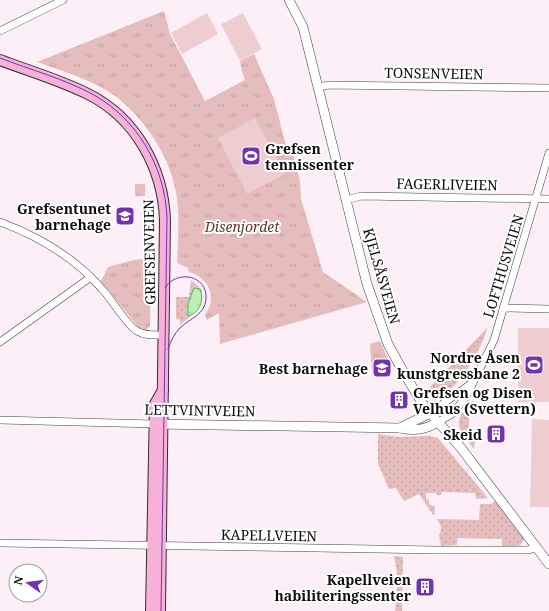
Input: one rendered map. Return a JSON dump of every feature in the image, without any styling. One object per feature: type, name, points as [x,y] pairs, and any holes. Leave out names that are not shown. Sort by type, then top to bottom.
[{"type":"main road","name":"GREFSENVEIEN","points":[[0,60],[79,90],[99,100],[123,119],[136,134],[146,149],[156,171],[164,204],[164,388],[155,404],[159,424],[157,545],[160,611]]},
{"type":"main road","name":"GREFSENVEIEN","points":[[151,611],[157,545]]},
{"type":"street","points":[[0,30],[63,0]]},
{"type":"street","name":"KJELSÅSVEIEN","points":[[289,0],[303,27],[365,278],[380,322],[405,375],[430,413],[465,454],[549,564]]},
{"type":"street","name":"TONSENVEIEN","points":[[318,87],[329,85],[549,88]]},
{"type":"street","name":"LOFTHUSVEIEN","points":[[438,422],[452,414],[466,396],[494,340],[549,153]]},
{"type":"street","name":"FAGERLIVEIEN","points":[[346,200],[361,196],[549,198]]},
{"type":"street","points":[[1,225],[38,239],[91,277],[135,330],[145,334],[164,335]]},
{"type":"street","points":[[0,342],[91,277]]},
{"type":"street","points":[[504,308],[549,309]]},
{"type":"street","name":"LOFTHUSVEIEN","points":[[430,413],[472,383]]},
{"type":"street","name":"LETTVINTVEIEN","points":[[400,428],[430,413]]},
{"type":"street","name":"LETTVINTVEIEN","points":[[0,420],[400,428],[418,430],[438,422]]},
{"type":"street","name":"KAPELLVEIEN","points":[[0,543],[437,550],[527,550],[537,548]]},
{"type":"green space","name":"Disenjordet","points":[[164,11],[170,34],[205,101],[245,80],[240,61],[254,54],[274,99],[286,146],[291,146],[300,181],[301,199],[323,272],[367,302],[220,344],[219,313],[207,320],[205,315],[211,302],[211,295],[206,283],[196,275],[189,272],[188,268],[177,263],[178,208],[176,192],[167,162],[151,134],[130,109],[109,92],[79,77],[37,62]]},
{"type":"green space","points":[[135,184],[145,184],[145,196],[135,196]]},
{"type":"green space","points":[[151,258],[150,326],[146,330],[138,327],[101,281],[108,267],[134,260]]},
{"type":"green space","points":[[191,280],[201,289],[202,301],[194,314],[180,325],[180,320],[176,319],[176,297],[189,297]]},
{"type":"green space","points":[[487,328],[485,336],[472,362],[453,386],[443,394],[434,396],[426,391]]},
{"type":"green space","points":[[380,341],[390,363],[372,372],[370,344]]},
{"type":"green space","points":[[472,401],[475,402],[475,409],[469,409],[469,434],[475,441],[474,449],[464,436],[459,425],[461,415]]},
{"type":"green space","points":[[378,434],[399,437],[430,436],[438,438],[488,498],[476,499],[475,493],[442,492],[441,495],[437,495],[437,493],[426,493],[426,499],[429,500],[429,504],[435,507],[434,516],[419,494],[404,501],[396,488],[389,489],[378,464]]},
{"type":"green space","points":[[498,500],[524,537],[524,540],[519,546],[502,547],[502,539],[457,538],[457,545],[441,546],[439,535],[441,527],[437,519],[479,520],[480,504],[491,504]]},
{"type":"green space","points":[[394,556],[403,557],[402,611],[395,611],[398,579]]},
{"type":"shaded area","points":[[207,13],[218,34],[182,54],[171,33]]},
{"type":"shaded area","points":[[243,13],[262,49],[240,61],[221,24]]},
{"type":"shaded area","name":"Grefsen tennissenter","points":[[255,118],[285,174],[247,194],[218,138]]},
{"type":"shaded area","name":"Nordre Åsen kunstgressbane 2","points":[[518,328],[549,328],[549,402],[518,402]]},
{"type":"shaded area","points":[[532,419],[549,420],[549,507],[530,507]]},
{"type":"water","points":[[194,288],[200,289],[202,297],[201,302],[196,312],[188,316],[188,303]]},
{"type":"tram line","points":[[0,58],[83,89],[110,105],[136,131],[155,163],[161,181],[167,218],[161,611]]},
{"type":"tram line","points":[[165,288],[176,278],[190,277],[202,284],[206,299],[200,313],[178,330],[168,349]]},
{"type":"place","name":"Grefsen tennissenter","points":[[251,156]]},
{"type":"place","name":"Grefsentunet barnehage","points":[[125,216]]},
{"type":"place","name":"Nordre Åsen kunstgressbane 2","points":[[534,365]]},
{"type":"place","name":"Best barnehage","points":[[382,368]]},
{"type":"place","name":"Grefsen og Disen Velhus (Svettern)","points":[[399,400]]},
{"type":"place","name":"Skeid","points":[[496,434]]},
{"type":"place","name":"Kapellveien habiliteringssenter","points":[[425,587]]}]
